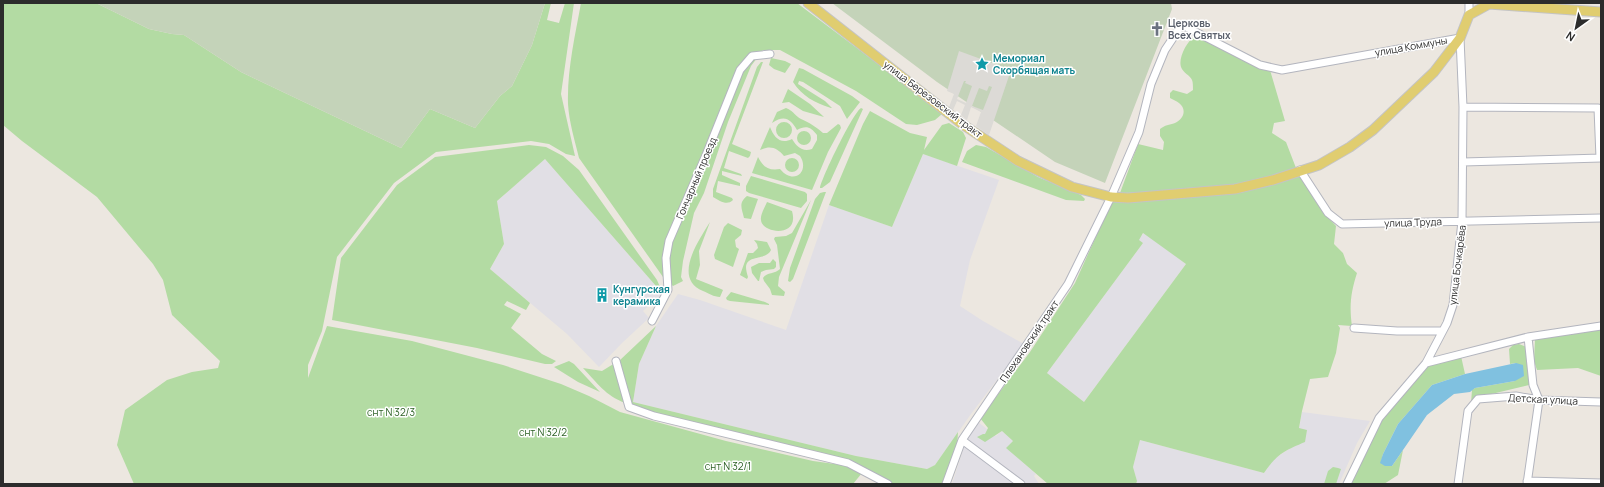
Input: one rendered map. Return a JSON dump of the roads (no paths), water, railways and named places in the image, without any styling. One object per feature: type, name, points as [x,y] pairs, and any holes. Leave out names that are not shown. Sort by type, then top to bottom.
[{"type":"main road","name":"улица Березовский тракт","points":[[808,3],[962,124],[1018,161],[1072,187],[1111,197],[1151,197],[1235,189],[1273,180],[1300,170]]},
{"type":"main road","points":[[1469,15],[1489,4],[1601,12]]},
{"type":"main road","name":"улица Бочкарёва","points":[[1460,38],[1469,15]]},
{"type":"main road","name":"улица Коммуны","points":[[1300,170],[1319,165],[1350,147],[1373,130],[1434,72],[1460,38]]},
{"type":"street","name":"улица Бочкарёва","points":[[1469,3],[1469,15]]},
{"type":"street","name":"Плехановский тракт","points":[[946,484],[962,440],[1068,284],[1111,197],[1139,132],[1151,84],[1165,50],[1181,26],[1186,27]]},
{"type":"street","name":"улица Коммуны","points":[[1186,27],[1260,65],[1282,70],[1460,38]]},
{"type":"street","name":"улица Бочкарёва","points":[[1426,362],[1447,324],[1455,298],[1462,221],[1463,107],[1460,38]]},
{"type":"street","name":"Гончарный проезд","points":[[652,321],[668,290],[666,258],[669,241],[740,70],[752,56],[770,54]]},
{"type":"street","points":[[1463,107],[1598,108],[1600,158],[1463,162]]},
{"type":"street","name":"улица Труда","points":[[1300,170],[1328,213],[1342,224],[1601,218]]},
{"type":"street","points":[[1347,484],[1379,418],[1426,362],[1528,337],[1601,326]]},
{"type":"street","points":[[1354,328],[1397,331],[1442,331]]},
{"type":"street","points":[[1528,337],[1533,385],[1539,400],[1527,483],[1601,483]]},
{"type":"street","points":[[616,360],[629,407],[654,416],[848,463],[888,484]]},
{"type":"street","name":"Детская улица","points":[[1458,484],[1468,411],[1478,399],[1516,396],[1539,400],[1601,402]]},
{"type":"street","points":[[962,440],[1021,484]]},
{"type":"water","points":[[1516,363],[1523,365],[1524,376],[1515,381],[1475,388],[1470,392],[1454,394],[1427,415],[1392,466],[1385,466],[1380,463],[1398,424],[1432,385],[1465,374]]},
{"type":"place","name":"Церковь Всех Святых","points":[[1157,29]]},
{"type":"place","name":"Мемориал Скорбящая мать","points":[[982,64]]},
{"type":"place","name":"Кунгурская керамика","points":[[602,295]]},
{"type":"park label","name":"снт N 32/3","points":[[391,412]]},
{"type":"park label","name":"снт N 32/2","points":[[543,432]]},
{"type":"park label","name":"снт N 32/1","points":[[728,466]]}]
